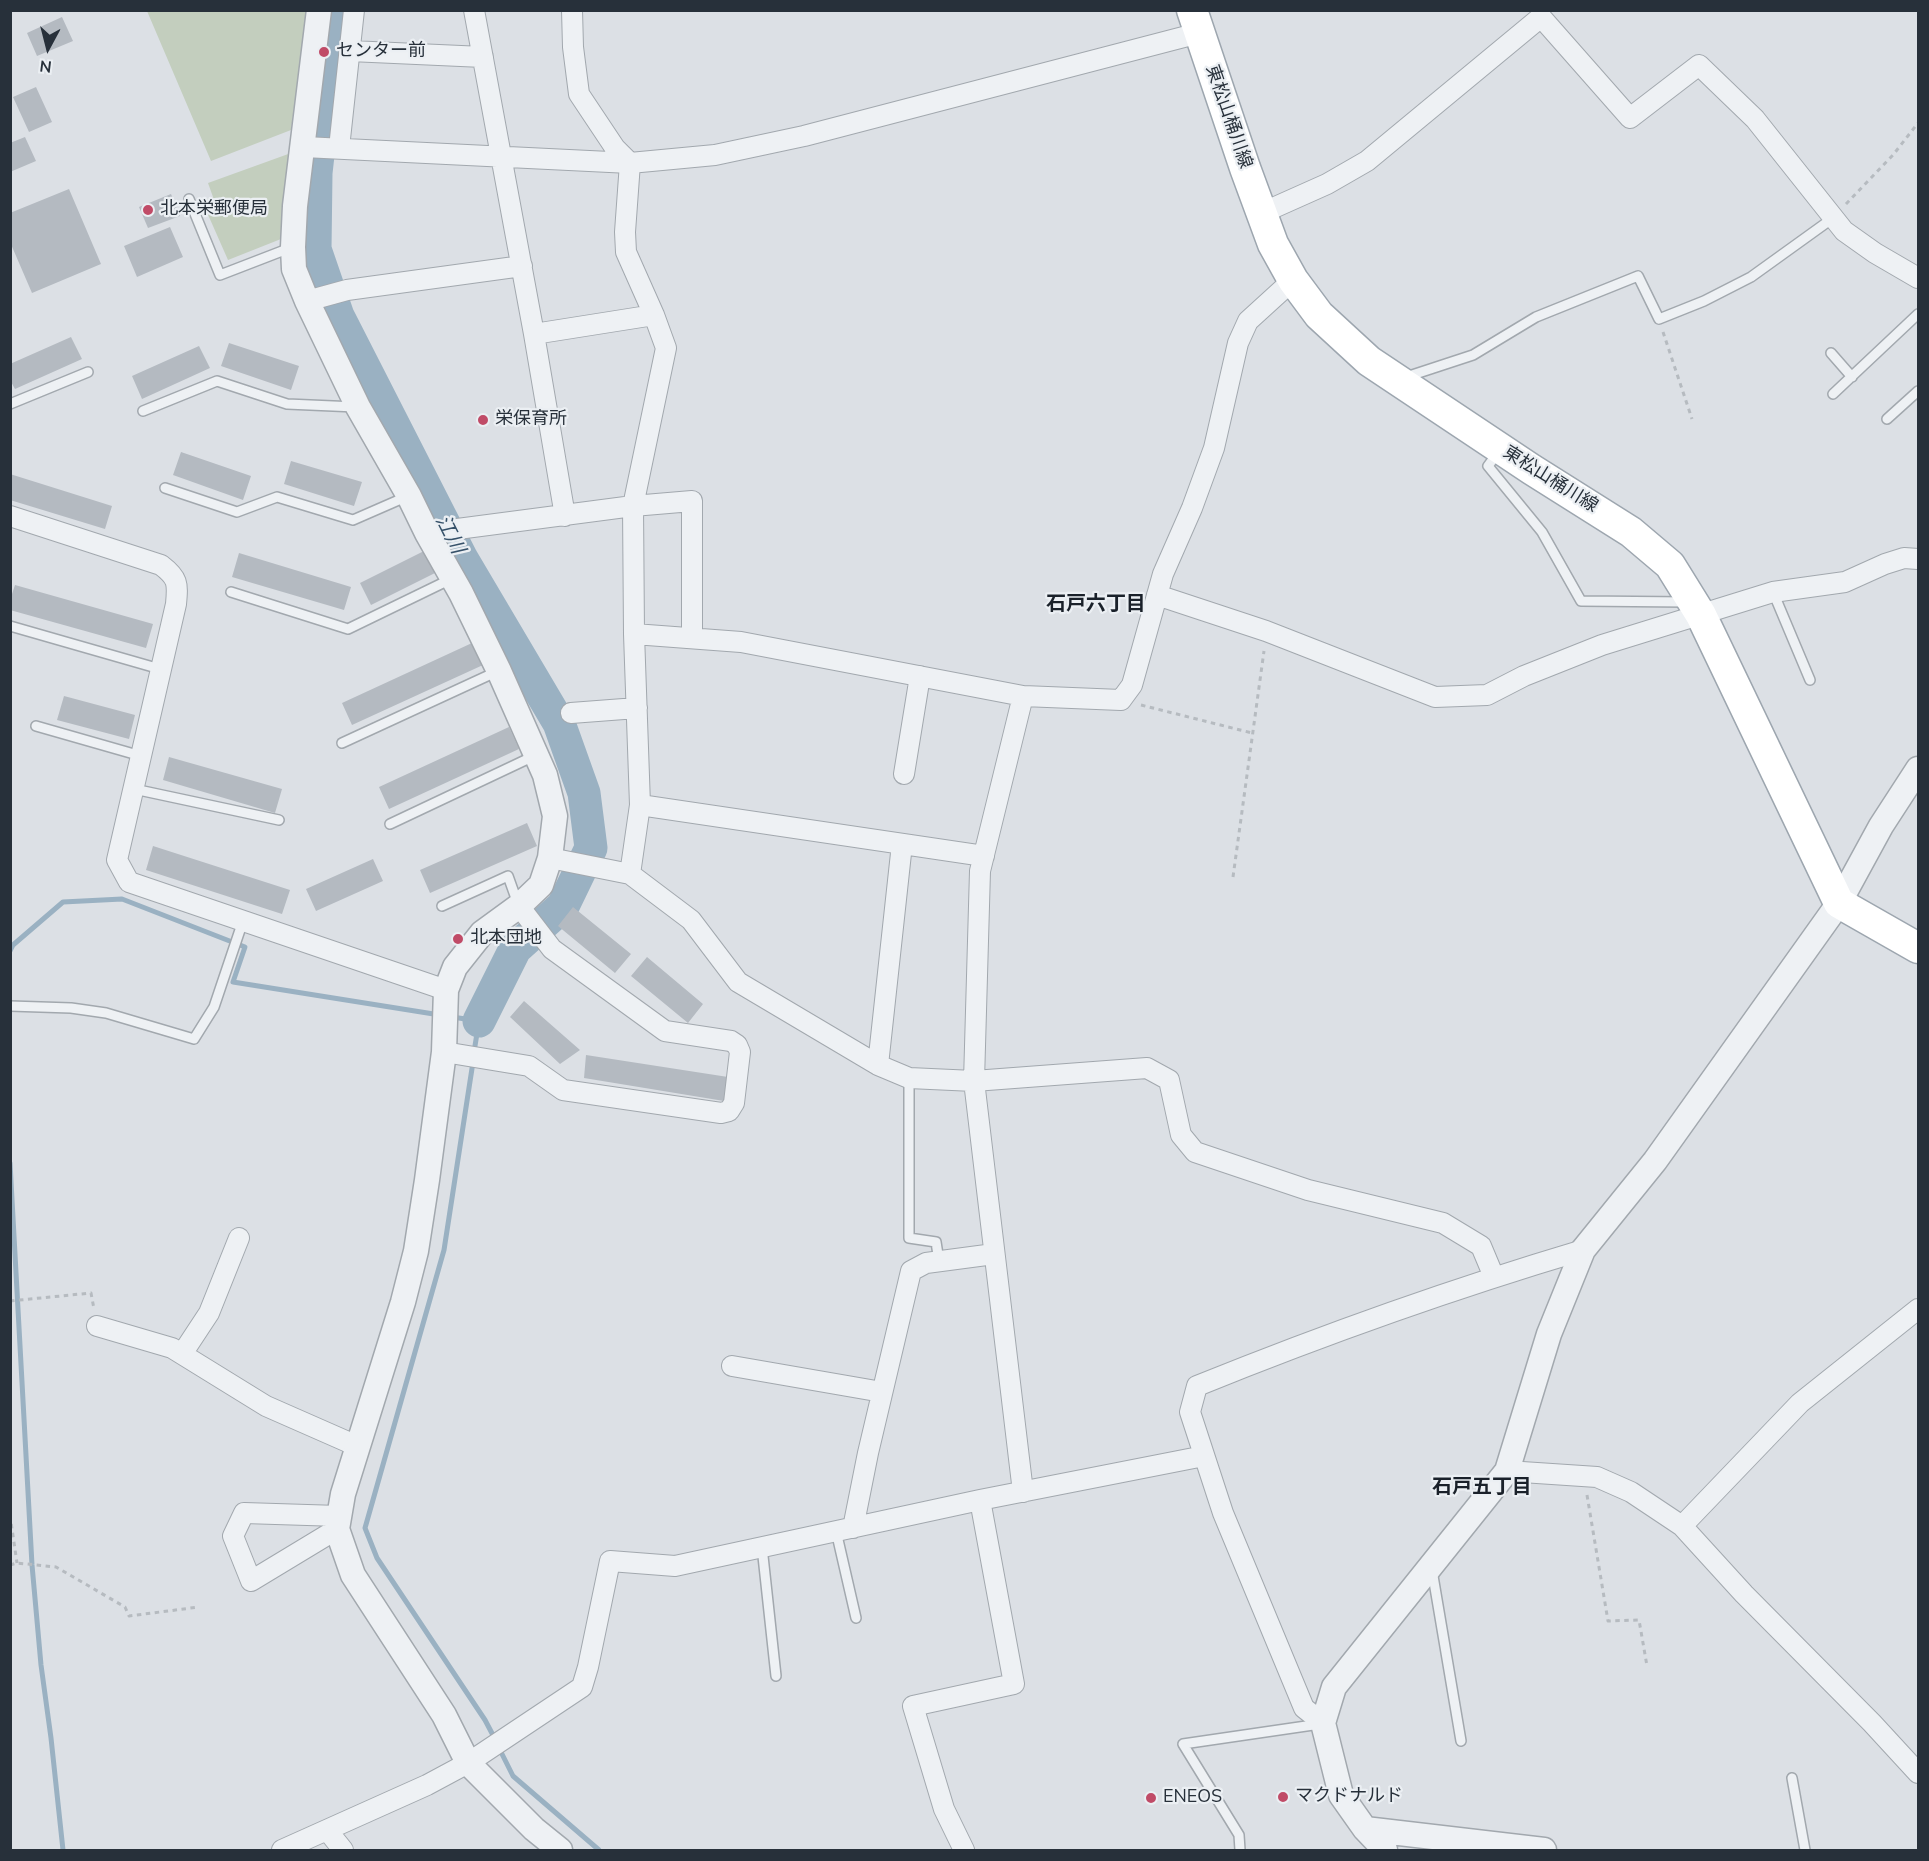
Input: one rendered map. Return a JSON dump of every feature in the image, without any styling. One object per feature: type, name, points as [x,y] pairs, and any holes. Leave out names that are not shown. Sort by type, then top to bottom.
[{"type":"main road","name":"東松山桶川線","points":[[1195,22],[1262,213],[1274,244],[1293,280],[1319,315],[1369,361],[1500,449],[1631,531],[1670,565],[1697,608],[1839,903]]},
{"type":"main road","points":[[1839,903],[1918,948]]},
{"type":"street","points":[[319,10],[295,206],[292,247],[294,269],[358,407],[453,578],[499,671],[545,775],[555,816],[550,858],[541,885],[519,906],[482,933],[456,968],[446,990],[444,1052],[416,1251],[403,1302],[343,1494],[338,1522],[353,1575],[444,1715],[468,1763],[534,1829],[560,1851]]},
{"type":"street","points":[[339,148],[354,10]]},
{"type":"street","points":[[474,10],[522,266],[565,516]]},
{"type":"street","points":[[572,10],[573,47],[579,94],[615,148],[630,163],[625,232],[626,252],[666,348],[633,506],[639,805],[630,874]]},
{"type":"street","points":[[1262,213],[1327,184],[1367,161],[1541,16],[1630,118],[1699,64],[1755,119],[1844,231],[1875,253],[1918,278]]},
{"type":"street","points":[[304,147],[630,163],[715,155],[804,136],[1195,22]]},
{"type":"street","points":[[350,51],[483,57]]},
{"type":"street","points":[[307,301],[347,290],[522,266]]},
{"type":"street","points":[[634,634],[741,642],[1023,696],[1121,700],[1132,685],[1163,574],[1192,508],[1214,448],[1238,343],[1248,321],[1293,280]]},
{"type":"street","points":[[534,334],[654,315]]},
{"type":"street","points":[[427,533],[633,506],[692,501],[692,638]]},
{"type":"street","points":[[10,516],[161,565],[174,575],[178,587],[117,860],[129,882],[446,990]]},
{"type":"street","points":[[1156,595],[1266,631],[1435,697],[1487,694],[1524,676],[1697,608],[1773,592],[1845,582],[1904,558],[1918,559]]},
{"type":"street","points":[[904,774],[920,676]]},
{"type":"street","points":[[1023,696],[980,871],[974,1081],[1023,1492]]},
{"type":"street","points":[[571,712],[637,708]]},
{"type":"street","points":[[1385,1851],[1365,1829],[1341,1796],[1323,1723],[1334,1687],[1507,1471],[1549,1334],[1583,1250],[1655,1161],[1839,903],[1881,826],[1918,769]]},
{"type":"street","points":[[639,805],[984,856]]},
{"type":"street","points":[[878,1065],[902,844]]},
{"type":"street","points":[[550,858],[630,874],[691,920],[738,982],[878,1065],[909,1078],[974,1081],[1147,1068],[1169,1080],[1181,1135],[1195,1152],[1308,1190],[1443,1223],[1481,1246],[1494,1277]]},
{"type":"street","points":[[444,1052],[529,1066],[563,1090],[722,1113],[729,1111],[735,1103],[740,1052],[737,1045],[731,1041],[664,1031],[552,949],[519,906]]},
{"type":"street","points":[[182,1354],[209,1312],[239,1238]]},
{"type":"street","points":[[1323,1723],[1304,1708],[1223,1513],[1191,1412],[1197,1386],[1243,1367],[1494,1277],[1583,1250]]},
{"type":"street","points":[[845,1529],[882,1392],[911,1271],[926,1263],[994,1254]]},
{"type":"street","points":[[1682,1526],[1800,1403],[1918,1309]]},
{"type":"street","points":[[97,1326],[172,1348],[266,1406],[357,1446]]},
{"type":"street","points":[[732,1366],[882,1392]]},
{"type":"street","points":[[282,1851],[427,1785],[468,1763],[582,1687],[610,1561],[675,1566],[980,1500],[1204,1456]]},
{"type":"street","points":[[1507,1471],[1597,1477],[1631,1492],[1682,1526],[1744,1594],[1872,1723],[1918,1773]]},
{"type":"street","points":[[964,1851],[944,1809],[913,1706],[1014,1683],[980,1500]]},
{"type":"street","points":[[244,1513],[338,1522],[251,1581],[233,1536],[244,1513]]},
{"type":"street","points":[[1365,1829],[1544,1851]]},
{"type":"street","points":[[327,1830],[344,1851]]},
{"type":"lane","points":[[189,199],[220,275],[292,247]]},
{"type":"lane","points":[[1397,380],[1473,355],[1536,317],[1638,276],[1659,320],[1704,301],[1751,277],[1833,218]]},
{"type":"lane","points":[[1833,394],[1918,314]]},
{"type":"lane","points":[[1831,353],[1852,377]]},
{"type":"lane","points":[[10,404],[88,372]]},
{"type":"lane","points":[[143,411],[217,381],[287,404],[358,407]]},
{"type":"lane","points":[[1887,419],[1918,391]]},
{"type":"lane","points":[[1500,449],[1488,466],[1542,532],[1581,601],[1697,608]]},
{"type":"lane","points":[[165,488],[237,513],[277,497],[353,520],[409,496]]},
{"type":"lane","points":[[231,592],[348,629],[453,578]]},
{"type":"lane","points":[[1773,592],[1810,680]]},
{"type":"lane","points":[[10,626],[160,669]]},
{"type":"lane","points":[[342,743],[499,671]]},
{"type":"lane","points":[[36,726],[141,756]]},
{"type":"lane","points":[[390,824],[536,755]]},
{"type":"lane","points":[[134,789],[279,820]]},
{"type":"lane","points":[[442,906],[508,876],[519,906]]},
{"type":"lane","points":[[10,1005],[70,1008],[106,1013],[194,1039],[214,1006],[243,921]]},
{"type":"lane","points":[[909,1078],[909,1238],[936,1242],[939,1261]]},
{"type":"lane","points":[[845,1529],[856,1618]]},
{"type":"lane","points":[[762,1547],[776,1677]]},
{"type":"lane","points":[[1431,1565],[1461,1741]]},
{"type":"lane","points":[[1240,1851],[1239,1835],[1183,1744],[1323,1723]]},
{"type":"lane","points":[[1792,1778],[1804,1851]]},
{"type":"path","points":[[1833,218],[1893,155],[1918,123]]},
{"type":"path","points":[[1659,320],[1692,419]]},
{"type":"path","points":[[1233,877],[1266,631]]},
{"type":"path","points":[[1121,700],[1252,733]]},
{"type":"path","points":[[10,1300],[91,1293],[97,1326]]},
{"type":"path","points":[[1584,1476],[1608,1621],[1639,1620],[1647,1666]]},
{"type":"path","points":[[10,1515],[17,1563]]},
{"type":"path","points":[[10,1564],[56,1567],[125,1607],[129,1616],[199,1606]]},
{"type":"green space","points":[[147,11],[307,11],[291,130],[211,161]]},
{"type":"green space","points":[[291,153],[281,239],[228,260],[202,201],[213,197],[208,183]]},
{"type":"building","points":[[62,17],[73,41],[37,56],[27,33]]},
{"type":"building","points":[[36,87],[52,122],[29,132],[13,97]]},
{"type":"building","points":[[25,137],[36,161],[10,172],[10,143]]},
{"type":"building","points":[[69,189],[101,264],[32,293],[10,242],[10,213]]},
{"type":"building","points":[[171,194],[180,216],[148,228],[139,207]]},
{"type":"building","points":[[170,227],[183,257],[137,277],[124,246]]},
{"type":"building","points":[[71,337],[82,359],[15,389],[10,380],[10,364]]},
{"type":"building","points":[[229,343],[299,366],[291,390],[221,366]]},
{"type":"building","points":[[199,346],[210,368],[142,399],[132,376]]},
{"type":"building","points":[[181,452],[251,476],[243,500],[173,475]]},
{"type":"building","points":[[291,461],[362,482],[354,506],[284,484]]},
{"type":"building","points":[[10,474],[112,506],[105,529],[10,500]]},
{"type":"building","points":[[426,550],[437,572],[371,605],[360,583]]},
{"type":"building","points":[[239,553],[351,587],[344,610],[232,577]]},
{"type":"building","points":[[15,585],[153,624],[146,648],[10,610],[10,600]]},
{"type":"building","points":[[472,643],[483,665],[352,725],[342,703]]},
{"type":"building","points":[[64,696],[135,715],[129,739],[57,720]]},
{"type":"building","points":[[509,727],[519,749],[389,809],[379,787]]},
{"type":"building","points":[[169,757],[282,789],[275,813],[163,780]]},
{"type":"building","points":[[527,823],[537,846],[430,893],[420,870]]},
{"type":"building","points":[[153,846],[290,890],[282,914],[146,870]]},
{"type":"building","points":[[373,859],[383,881],[316,911],[306,889]]},
{"type":"building","points":[[573,907],[631,954],[615,973],[558,926]]},
{"type":"building","points":[[647,957],[703,1004],[688,1023],[631,976]]},
{"type":"building","points":[[524,1001],[580,1050],[560,1064],[510,1017]]},
{"type":"building","points":[[586,1055],[728,1077],[724,1101],[584,1078]]},
{"type":"waterway","name":"江川","points":[[334,10],[316,173],[315,249],[338,316],[462,559],[559,723],[584,793],[591,848],[563,906],[515,949],[479,1021]]},
{"type":"waterway","points":[[10,951],[13,945],[63,902],[122,899],[245,947],[233,982],[440,1015]]},
{"type":"waterway","name":"江川","points":[[452,1017],[479,1021],[474,1052]]},
{"type":"waterway","points":[[473,1062],[444,1250],[365,1528],[377,1558],[485,1720],[495,1739]]},
{"type":"waterway","points":[[10,1163],[32,1565],[41,1665],[63,1850]]},
{"type":"waterway","points":[[499,1748],[513,1776],[599,1850]]},
{"type":"place","name":"センター前","points":[[324,52]]},
{"type":"place","name":"北本栄郵便局","points":[[148,210]]},
{"type":"place","name":"栄保育所","points":[[483,420]]},
{"type":"place","name":"北本団地","points":[[458,939]]},
{"type":"place","name":"マクドナルド","points":[[1283,1797]]},
{"type":"place","name":"ENEOS","points":[[1151,1798]]},
{"type":"district","name":"石戸六丁目","points":[[1096,605]]},
{"type":"district","name":"石戸五丁目","points":[[1482,1488]]}]
